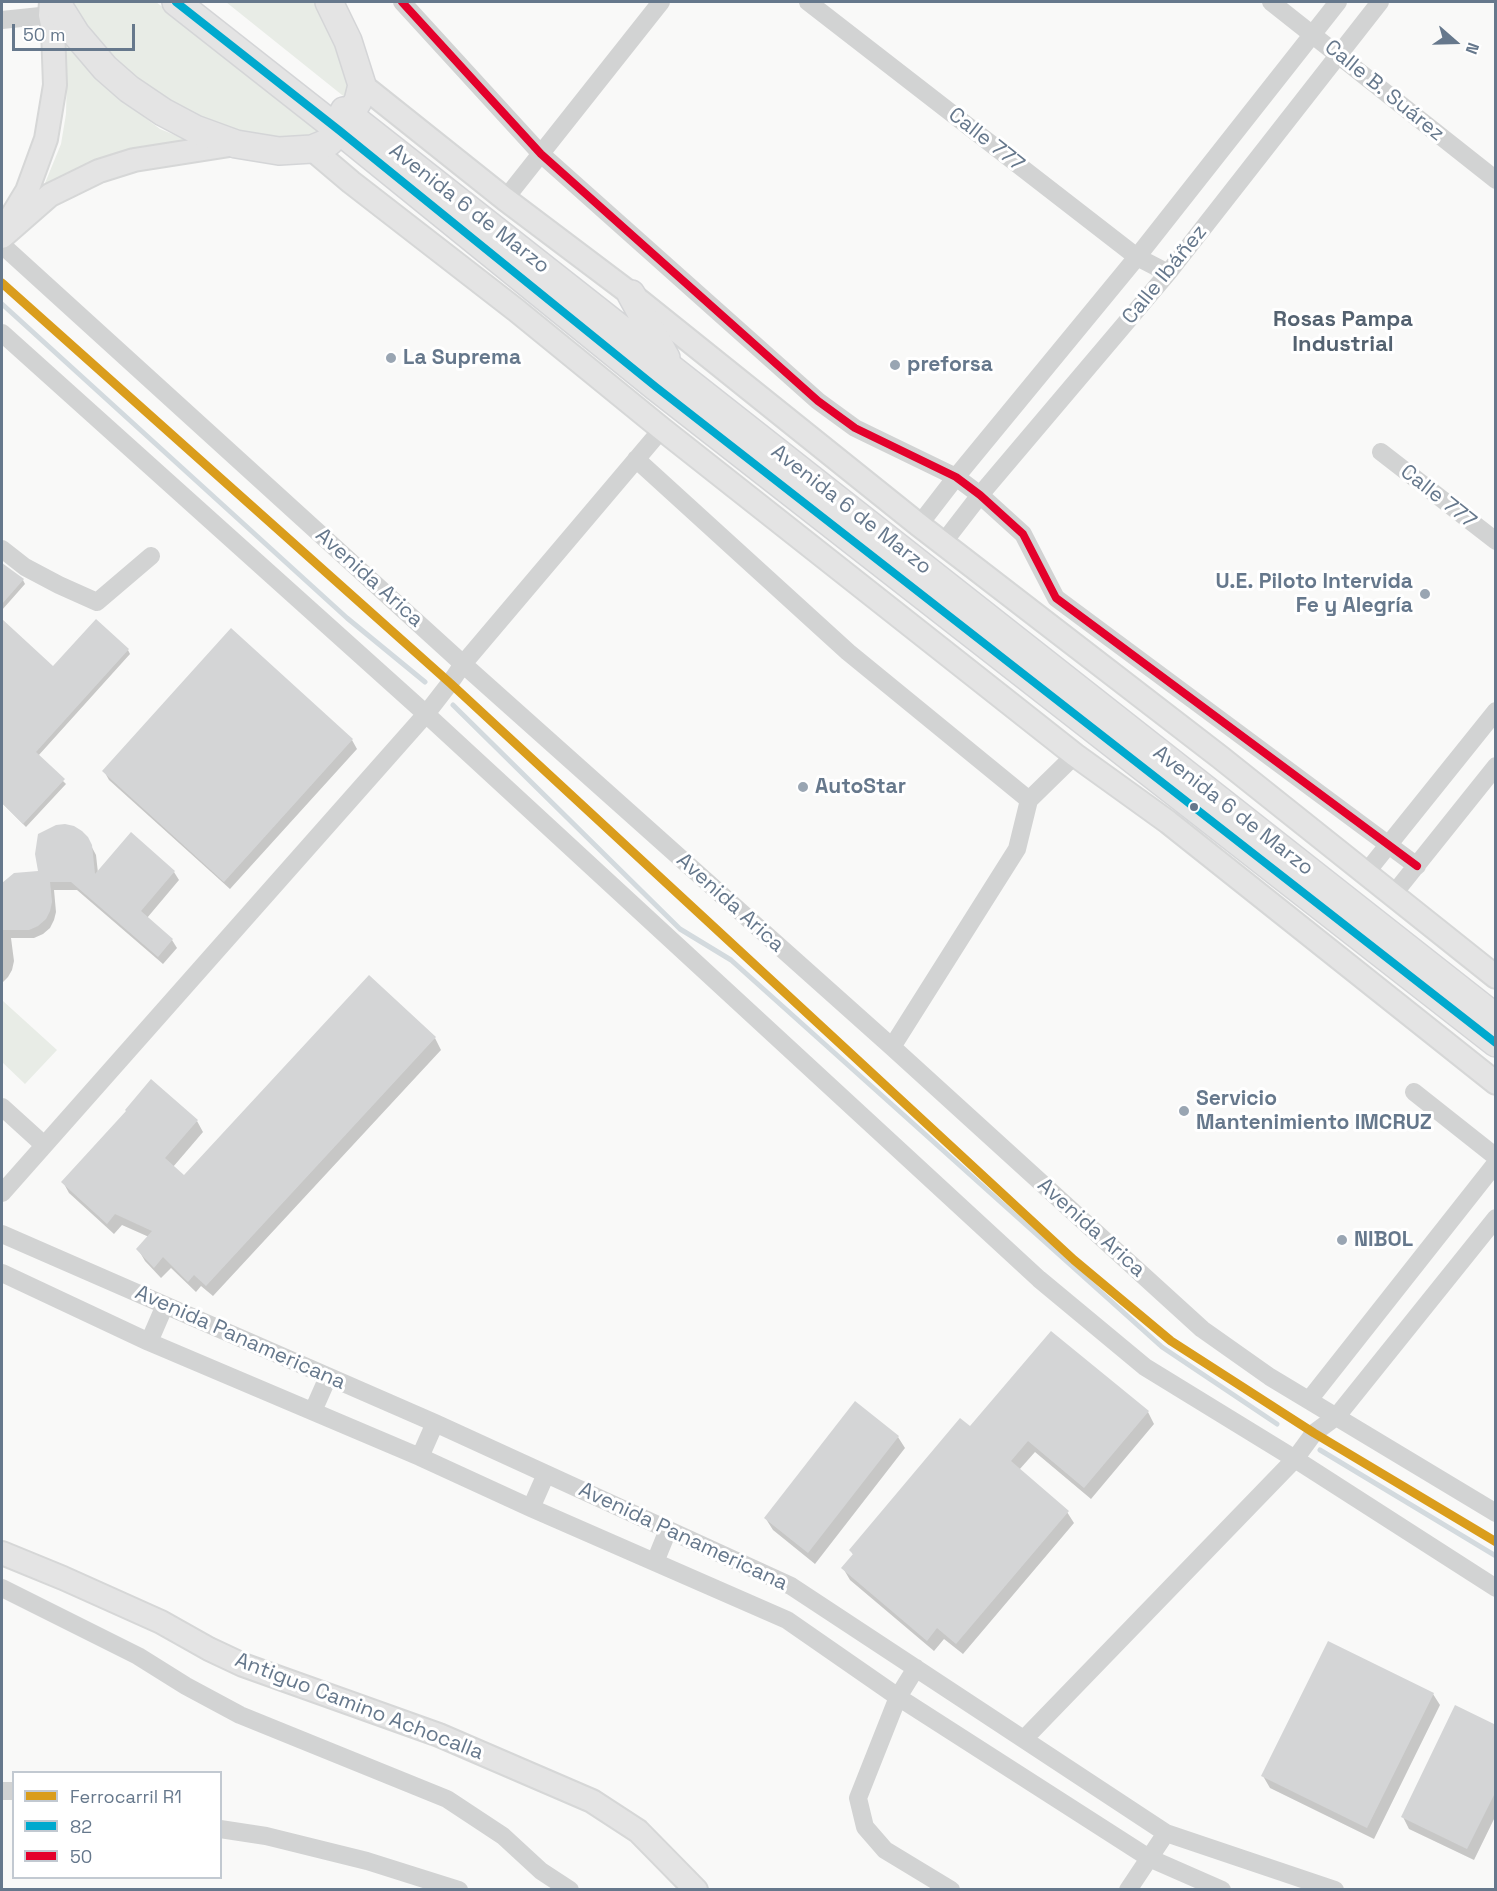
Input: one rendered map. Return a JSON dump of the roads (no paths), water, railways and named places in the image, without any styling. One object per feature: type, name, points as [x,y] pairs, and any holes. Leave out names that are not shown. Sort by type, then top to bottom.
[{"type":"highway","name":"Avenida 6 de Marzo","points":[[176,2],[345,123],[673,369],[1496,1018]]},
{"type":"highway","name":"Avenida 6 de Marzo","points":[[207,2],[345,123],[656,387],[1496,1044]]},
{"type":"highway","points":[[53,6],[105,68],[129,89],[163,112],[195,129],[236,144],[279,151],[312,150],[329,142],[345,123],[358,101],[362,85],[348,41],[331,3]]},
{"type":"highway","points":[[631,294],[673,369]]},
{"type":"main road","points":[[2,236],[27,191],[46,139],[55,85],[53,6]]},
{"type":"main road","name":"Avenida 6 de Marzo","points":[[362,85],[505,200],[631,294],[919,525],[1220,758],[1496,977]]},
{"type":"main road","points":[[2,236],[50,195],[99,171],[134,160],[236,144]]},
{"type":"main road","points":[[312,150],[351,183],[516,310],[662,429],[1075,754],[1168,822],[1496,1083]]},
{"type":"main road","name":"Antiguo Camino Achocalla","points":[[2,1553],[161,1622],[243,1665],[439,1735],[592,1801],[638,1831],[696,1890]]},
{"type":"street","points":[[402,2],[541,154],[818,401],[855,428],[956,477],[980,495],[1023,534],[1056,598],[1417,866]]},
{"type":"street","points":[[505,200],[661,2]]},
{"type":"street","name":"Calle 777","points":[[808,2],[1137,257],[1168,273]]},
{"type":"street","name":"Calle B. Suárez","points":[[1272,2],[1496,180]]},
{"type":"street","name":"Calle Ibáñez","points":[[919,525],[1137,257],[1338,2]]},
{"type":"street","name":"Calle Ibáñez","points":[[943,543],[980,495],[1168,273],[1380,2]]},
{"type":"street","points":[[2,20],[53,6]]},
{"type":"street","name":"Avenida Arica","points":[[2,245],[463,664],[892,1047],[1202,1329],[1270,1377],[1496,1513]]},
{"type":"street","points":[[2,333],[426,714],[1039,1279],[1145,1368],[1295,1459],[1496,1588]]},
{"type":"street","points":[[2,1192],[426,714],[463,664],[662,429]]},
{"type":"street","name":"Calle 777","points":[[1381,452],[1496,541]]},
{"type":"street","points":[[636,459],[848,652],[1029,800]]},
{"type":"street","points":[[2,549],[25,567],[97,602],[151,556]]},
{"type":"street","points":[[1365,874],[1496,711]]},
{"type":"street","points":[[892,1047],[1017,849],[1029,800],[1075,754]]},
{"type":"street","points":[[1392,896],[1496,766]]},
{"type":"street","points":[[1414,1092],[1496,1156]]},
{"type":"street","points":[[2,1107],[44,1145]]},
{"type":"street","points":[[1310,1400],[1496,1163]]},
{"type":"street","points":[[1024,1739],[1295,1459],[1314,1433],[1337,1416],[1496,1218]]},
{"type":"street","name":"Avenida Panamericana","points":[[2,1234],[435,1423],[791,1586],[1166,1833],[1335,1890]]},
{"type":"street","name":"Avenida Panamericana","points":[[2,1273],[149,1342],[420,1456],[531,1508],[787,1620],[898,1697],[1149,1858],[1222,1890]]},
{"type":"street","points":[[149,1342],[165,1305]]},
{"type":"street","points":[[313,1412],[328,1377]]},
{"type":"street","points":[[420,1456],[435,1423]]},
{"type":"street","points":[[531,1508],[546,1474]]},
{"type":"street","points":[[655,1562],[668,1530]]},
{"type":"street","points":[[2,1588],[138,1656],[186,1686],[240,1715],[447,1799],[504,1836],[541,1871],[570,1890]]},
{"type":"street","points":[[787,1620],[801,1593]]},
{"type":"street","points":[[916,1668],[898,1697],[858,1798],[865,1827],[885,1850],[951,1890]]},
{"type":"street","points":[[222,1829],[266,1836],[356,1858],[459,1890]]},
{"type":"street","points":[[1128,1890],[1166,1833]]},
{"type":"waterway","points":[[2,304],[347,618],[425,682]]},
{"type":"waterway","points":[[453,705],[680,929],[731,960],[1162,1347],[1277,1424]]},
{"type":"waterway","points":[[1320,1450],[1496,1556]]},
{"type":"rail line","name":"R1","points":[[2,283],[450,683],[1074,1260],[1171,1341],[1314,1433],[1496,1542]]},
{"type":"place","name":"La Suprema","points":[[391,358]]},
{"type":"place","name":"preforsa","points":[[895,365]]},
{"type":"place","name":"U.E. Piloto Intervida Fe y Alegría","points":[[1425,594]]},
{"type":"place","name":"AutoStar","points":[[803,787]]},
{"type":"place","name":"Servicio Mantenimiento IMCRUZ","points":[[1184,1111]]},
{"type":"place","name":"NIBOL","points":[[1342,1240]]},
{"type":"district","name":"Rosas Pampa Industrial","points":[[1343,332]]}]
